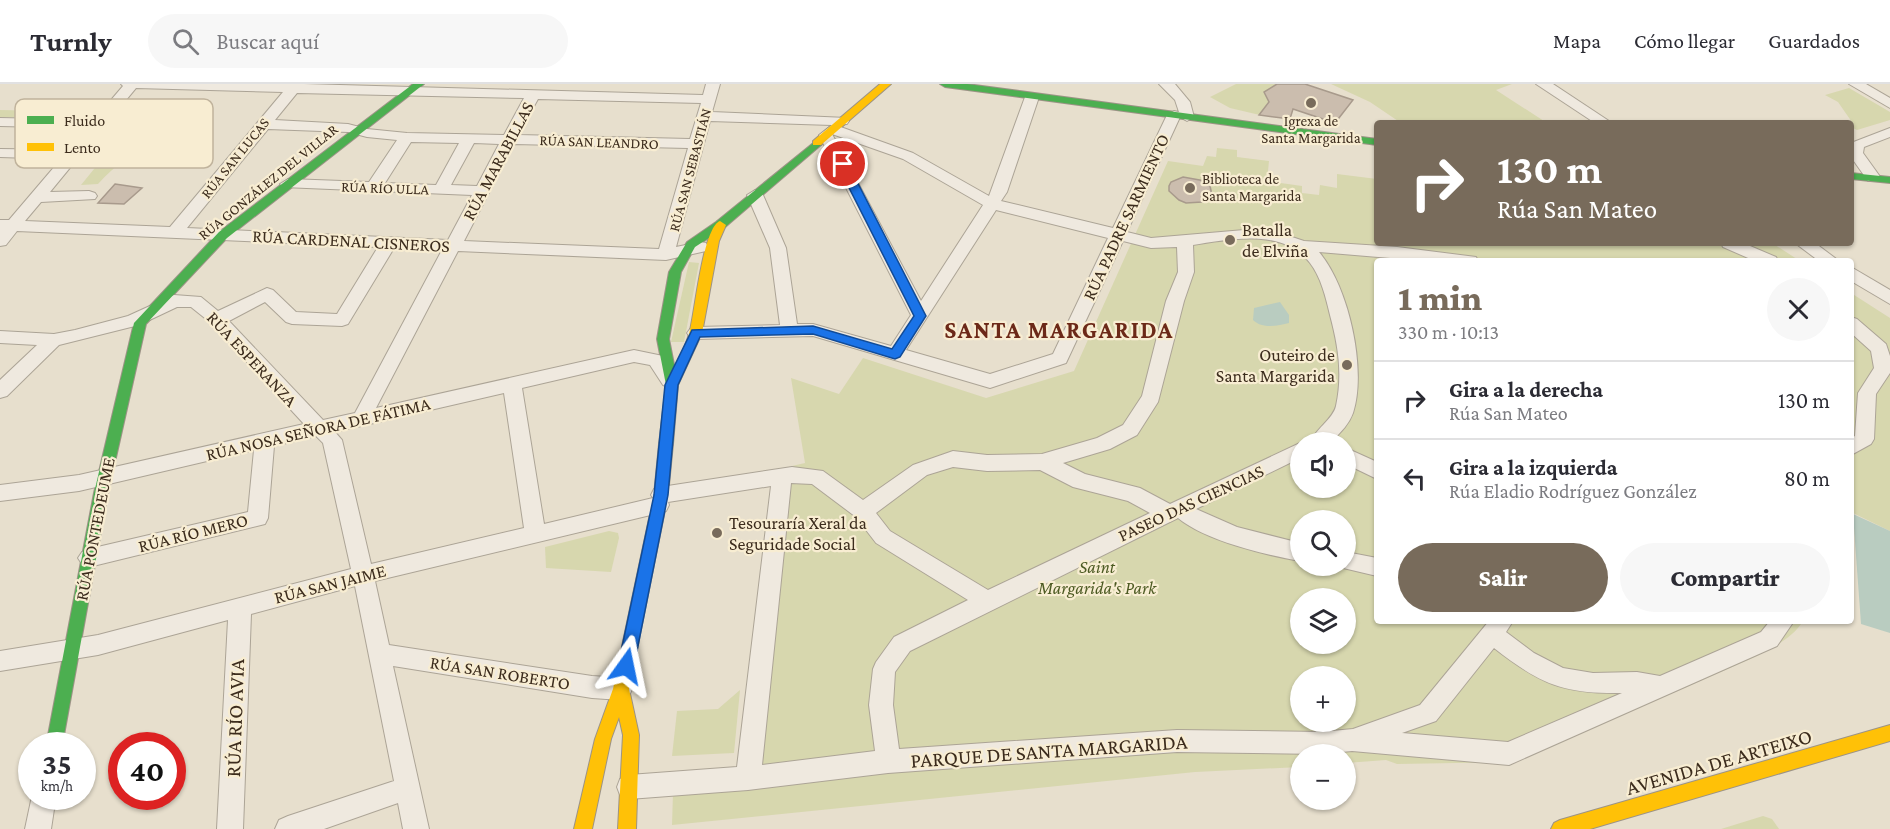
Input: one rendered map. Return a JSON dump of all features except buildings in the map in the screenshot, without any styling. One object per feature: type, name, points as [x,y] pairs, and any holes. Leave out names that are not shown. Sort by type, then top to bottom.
[{"type":"street","points":[[119,99],[131,84],[414,88],[533,94],[711,92]]},
{"type":"street","points":[[583,829],[603,739],[621,689],[660,500],[672,385],[663,339],[675,272],[691,244],[720,225],[886,84]]},
{"type":"street","points":[[945,84],[996,88],[1032,96],[1374,142]]},
{"type":"street","points":[[1166,84],[1180,96],[1186,106],[1180,116]]},
{"type":"street","points":[[1543,84],[1600,120]]},
{"type":"street","points":[[1558,84],[1615,120]]},
{"type":"street","points":[[1856,84],[1890,104]]},
{"type":"street","name":"RÚA SAN LUCAS","points":[[174,233],[294,86]]},
{"type":"street","name":"RÚA GONZÁLEZ DEL VILLAR","points":[[146,315],[223,235],[414,88]]},
{"type":"street","name":"RÚA SAN SEBASTIÁN","points":[[666,255],[711,92]]},
{"type":"street","name":"RÚA MARABILLAS","points":[[361,419],[533,94]]},
{"type":"street","points":[[895,354],[999,192],[1032,96]]},
{"type":"street","points":[[705,116],[834,128],[908,156],[992,204],[1151,243],[1185,241],[1226,234],[1253,234],[1288,240],[1303,246],[1397,252],[1446,258]]},
{"type":"street","name":"RÚA PADRE SARMIENTO","points":[[696,333],[813,330],[990,381],[1060,358],[1118,235],[1180,116]]},
{"type":"street","points":[[0,122],[15,122]]},
{"type":"street","name":"RÚA SAN LEANDRO","points":[[262,124],[348,128],[407,137],[697,144]]},
{"type":"street","points":[[834,128],[920,316]]},
{"type":"street","points":[[1873,178],[1856,153],[1857,145],[1890,132]]},
{"type":"street","points":[[374,187],[407,137]]},
{"type":"street","points":[[441,190],[469,138]]},
{"type":"street","points":[[0,153],[15,153]]},
{"type":"street","points":[[0,241],[6,226],[36,197],[61,168]]},
{"type":"street","points":[[1854,176],[1890,180]]},
{"type":"street","name":"RÚA RÍO ULLA","points":[[288,184],[482,191]]},
{"type":"street","points":[[755,195],[778,248],[789,330]]},
{"type":"street","points":[[36,197],[89,196]]},
{"type":"street","points":[[672,385],[696,333],[713,241],[720,225]]},
{"type":"street","name":"RÚA CARDENAL CISNEROS","points":[[6,226],[666,255],[685,252],[713,241]]},
{"type":"street","points":[[863,511],[920,470],[954,459],[987,463],[1042,462],[1103,444],[1130,430],[1151,397],[1176,301],[1186,272],[1185,241]]},
{"type":"street","points":[[217,319],[267,294],[292,318],[342,320],[389,243]]},
{"type":"street","points":[[1303,246],[1316,259],[1326,275],[1346,342],[1350,364],[1343,416],[1329,432]]},
{"type":"street","points":[[1736,246],[1763,258]]},
{"type":"street","points":[[1808,246],[1826,258]]},
{"type":"street","points":[[666,255],[675,272]]},
{"type":"street","points":[[1854,275],[1890,298]]},
{"type":"street","name":"RÚA ESPERANZA","points":[[146,315],[165,304],[188,300],[205,309],[217,319],[301,410],[322,428]]},
{"type":"street","points":[[0,337],[54,340],[111,328],[146,315]]},
{"type":"street","name":"RÚA PONTEDEUME","points":[[57,732],[105,477],[136,333],[146,315]]},
{"type":"street","points":[[1854,326],[1880,349],[1883,369],[1867,393],[1864,439],[1854,446]]},
{"type":"street","name":"RÚA NOSA SEÑORA DE FÁTIMA","points":[[0,493],[79,483],[652,352],[663,339]]},
{"type":"street","points":[[0,391],[54,340]]},
{"type":"street","points":[[634,356],[654,358],[663,366],[672,385]]},
{"type":"street","points":[[512,384],[535,533]]},
{"type":"street","points":[[322,428],[332,440],[363,575],[416,829]]},
{"type":"street","name":"RÚA RÍO MERO","points":[[89,558],[258,518],[265,441]]},
{"type":"street","name":"PASEO DAS CIENCIAS","points":[[888,761],[881,705],[884,669],[902,644],[1290,455]]},
{"type":"street","points":[[1042,462],[1080,481],[1133,494],[1251,540],[1290,550]]},
{"type":"street","points":[[1356,462],[1374,470]]},
{"type":"street","points":[[748,778],[787,476],[816,477],[863,511],[883,537],[987,601]]},
{"type":"street","name":"RÚA SAN JAIME","points":[[0,661],[98,645],[660,500],[787,476]]},
{"type":"street","points":[[1356,563],[1374,566]]},
{"type":"street","name":"RÚA RÍO AVIA","points":[[230,829],[240,607]]},
{"type":"street","name":"PARQUE DE SANTA MARGARIDA","points":[[629,787],[748,778],[888,761],[1177,741],[1321,743],[1352,740],[1509,754],[1769,639],[1781,624]]},
{"type":"street","name":"PARQUE DE SANTA MARGARIDA","points":[[1352,740],[1428,713],[1497,627],[1541,671],[1556,677],[1592,683],[1647,682],[1662,687]]},
{"type":"street","name":"RÚA SAN ROBERTO","points":[[379,654],[592,687],[621,689]]},
{"type":"street","points":[[621,689],[631,735],[627,829]]},
{"type":"street","name":"AVENIDA DE ARTEIXO","points":[[1560,829],[1890,734]]},
{"type":"street","points":[[288,829],[407,788]]},
{"type":"street","points":[[38,829],[41,810]]},
{"type":"green space","points":[[1236,84],[1277,84],[1266,92],[1271,100],[1265,107],[1264,116],[1230,108],[1210,97]]},
{"type":"green space","points":[[1331,84],[1512,84],[1496,90],[1542,120],[1397,120],[1370,102]]},
{"type":"green space","points":[[1849,88],[1890,112],[1890,120],[1857,130],[1854,128],[1854,120],[1851,120],[1838,102],[1825,95]]},
{"type":"green space","points":[[0,110],[15,110],[15,117],[0,117]]},
{"type":"green space","name":"Saint Margarida's Park","points":[[1217,148],[1237,150],[1237,157],[1269,161],[1267,181],[1302,186],[1302,193],[1319,195],[1320,185],[1337,188],[1337,174],[1374,179],[1374,246],[1777,246],[1795,258],[1374,258],[1374,624],[1801,624],[1799,627],[1782,642],[1757,656],[1516,762],[1397,764],[1386,760],[1356,762],[1356,744],[1290,744],[1290,767],[1195,772],[672,825],[673,793],[760,777],[792,466],[805,463],[791,378],[839,394],[863,358],[986,398],[1074,371],[1168,161],[1203,166],[1207,156],[1216,157]]},
{"type":"green space","points":[[95,168],[114,168],[98,184],[81,185]]},
{"type":"green space","points":[[689,262],[699,263],[684,342],[671,342]]},
{"type":"green space","points":[[1854,295],[1890,318],[1890,531],[1854,513]]},
{"type":"green space","points":[[609,531],[618,533],[619,538],[611,572],[546,568],[545,547]]},
{"type":"green space","points":[[740,690],[734,753],[672,756],[677,711],[718,709]]},
{"type":"green space","points":[[1763,816],[1772,819],[1779,829],[1721,829]]},
{"type":"shaded area","points":[[1280,302],[1289,315],[1289,323],[1265,326],[1253,320],[1254,308]]},
{"type":"shaded area","points":[[1854,514],[1890,531],[1890,633],[1861,624]]},
{"type":"traffic: fast","points":[[57,732],[101,493],[140,323],[223,235],[419,84]]},
{"type":"traffic: fast","points":[[945,84],[1374,142]]},
{"type":"traffic: fast","points":[[666,444],[672,385],[663,339],[675,272],[691,245],[720,225],[817,143]]},
{"type":"traffic: fast","points":[[1854,176],[1890,180]]},
{"type":"traffic: slow","points":[[817,143],[886,84]]},
{"type":"traffic: slow","points":[[672,385],[696,333],[713,241],[720,225]]},
{"type":"traffic: slow","points":[[583,829],[603,739],[621,689],[661,495],[666,444]]},
{"type":"traffic: slow","points":[[621,689],[631,735],[627,829]]},
{"type":"traffic: slow","points":[[1560,829],[1890,733]]},
{"type":"place","name":"Igrexa de Santa Margarida","points":[[1311,103]]},
{"type":"place","name":"Biblioteca de Santa Margarida","points":[[1190,188]]},
{"type":"place","name":"Batalla de Elviña","points":[[1230,240]]},
{"type":"place","name":"Outeiro de Santa Margarida","points":[[1347,365]]},
{"type":"place","name":"Tesouraría Xeral da Seguridade Social","points":[[717,533]]},
{"type":"district","name":"SANTA MARGARIDA","points":[[1059,330]]},
{"type":"route","points":[[626,666],[661,495],[672,385],[696,333],[813,330],[895,354],[920,316],[843,164]]}]
